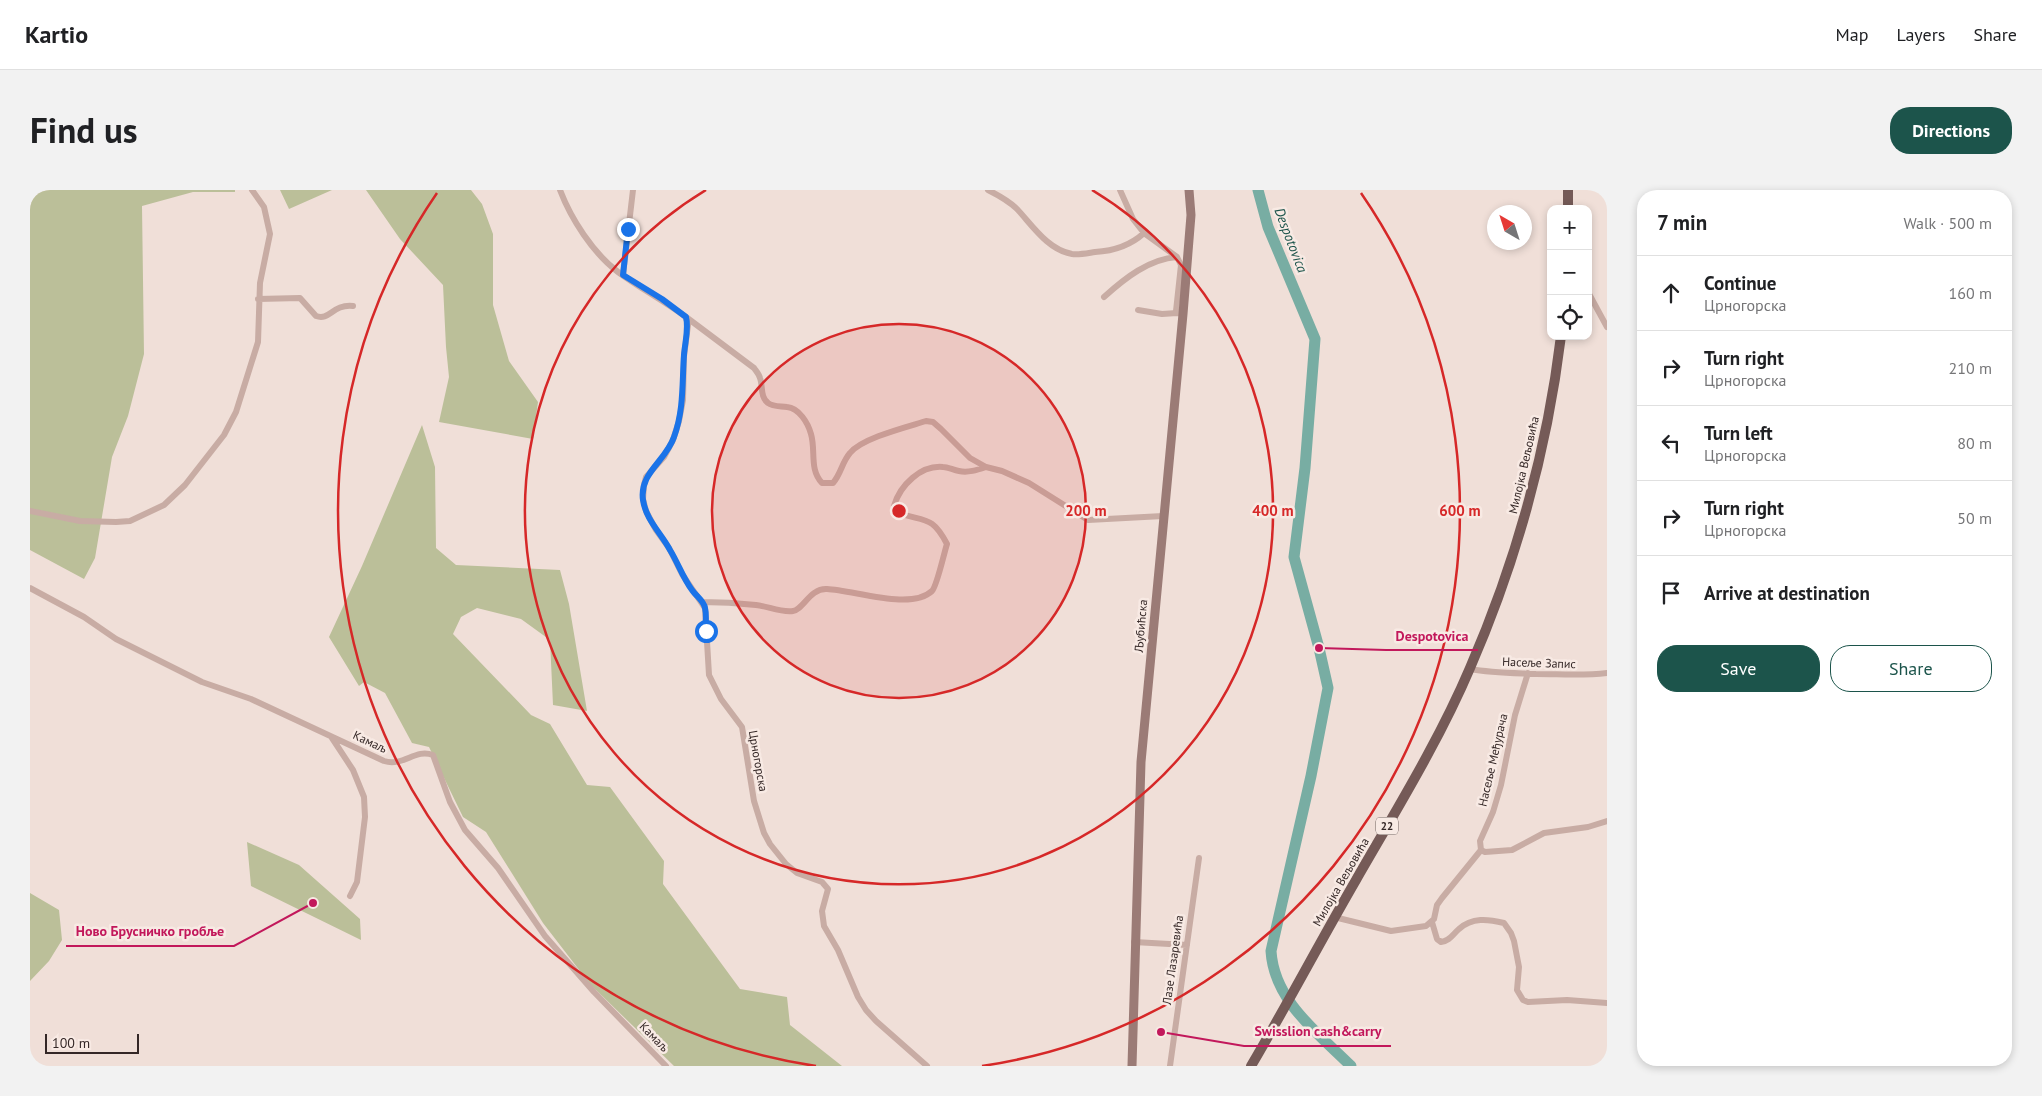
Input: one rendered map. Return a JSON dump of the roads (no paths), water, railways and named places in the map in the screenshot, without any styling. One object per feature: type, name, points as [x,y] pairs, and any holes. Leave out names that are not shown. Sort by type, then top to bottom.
[{"type":"main road","points":[[1568,190],[1568,205]]},
{"type":"main road","name":"Милојка Вељовића","points":[[1251,1066],[1429,749],[1470,669],[1512,560],[1542,451],[1552,401],[1560,340]]},
{"type":"street","points":[[30,512],[80,522],[130,520],[164,504],[185,485],[224,435],[236,412],[258,342],[258,299],[270,234],[264,206],[252,190]]},
{"type":"street","points":[[560,190],[585,236],[608,263],[623,275],[662,299],[754,368],[760,376],[763,396],[766,402],[772,406],[789,407],[802,416],[812,435],[814,469],[817,478],[822,483],[833,483],[845,459],[852,450],[871,440],[926,421],[933,422],[970,458],[986,467],[1002,471],[1029,483],[1088,520],[1163,516]]},
{"type":"street","points":[[623,275],[632,207],[632,190]]},
{"type":"street","points":[[988,190],[1002,197],[1016,208],[1032,228],[1055,246],[1072,254],[1107,252],[1134,242],[1144,233]]},
{"type":"street","points":[[1120,190],[1133,219],[1144,233],[1177,257],[1181,265],[1176,305],[1180,314],[1162,314],[1138,310]]},
{"type":"street","name":"Љубићска","points":[[1132,1066],[1134,942],[1141,762],[1180,314],[1191,215],[1189,190]]},
{"type":"street","points":[[1104,297],[1130,275],[1156,262],[1177,257]]},
{"type":"street","points":[[1590,295],[1607,327]]},
{"type":"street","points":[[258,299],[300,298],[316,316],[320,317],[324,317],[337,307],[353,306]]},
{"type":"street","name":"Црногорска","points":[[686,317],[688,325],[684,356],[683,400],[679,422],[673,440],[664,457],[646,477],[643,499],[646,511],[656,530],[669,548],[682,574],[705,608],[709,675],[722,699],[742,727],[754,801],[764,833],[786,864],[797,873],[818,880],[826,885],[828,889],[822,911],[824,926],[838,950],[866,1010],[927,1066]]},
{"type":"street","points":[[702,602],[757,605],[792,612],[798,609],[813,594],[824,589],[897,600],[924,595],[933,590],[947,544],[933,522],[898,513],[894,506],[897,495],[910,480],[928,468],[944,467],[960,471],[972,471],[986,467]]},
{"type":"street","name":"Камаљ","points":[[30,588],[84,617],[116,639],[202,682],[251,699],[390,763],[397,763],[419,753],[433,755],[450,802],[465,830],[498,868],[545,936],[594,992],[666,1066]]},
{"type":"street","name":"Насеље Запис","points":[[1470,669],[1583,676],[1607,673]]},
{"type":"street","name":"Насеље Међурача","points":[[1432,922],[1437,905],[1481,850],[1480,841],[1493,812],[1501,785],[1515,715],[1528,673]]},
{"type":"street","points":[[331,736],[353,770],[364,797],[365,817],[357,882],[350,896]]},
{"type":"street","points":[[1481,850],[1485,852],[1512,850],[1544,833],[1588,827],[1607,821]]},
{"type":"street","name":"Лазе Лазаревића","points":[[1170,1066],[1199,858]]},
{"type":"street","points":[[1334,917],[1391,931],[1426,926],[1432,922],[1437,939],[1441,942],[1450,939],[1467,923],[1479,919],[1504,924],[1511,933],[1516,948],[1519,968],[1516,990],[1523,1000],[1528,1002],[1567,1000],[1607,1002]]},
{"type":"street","points":[[1134,942],[1186,945]]},
{"type":"waterway","name":"Despotovica","points":[[1258,190],[1268,227],[1315,339],[1305,468],[1294,557],[1328,688],[1311,776],[1271,951],[1274,969],[1289,1001],[1312,1028],[1351,1066]]},
{"type":"place","name":"Despotovica","points":[[1319,648]]},
{"type":"place","name":"Ново Брусничко гробље","points":[[313,903]]},
{"type":"place","name":"Swisslion cash&carry","points":[[1161,1032]]}]
